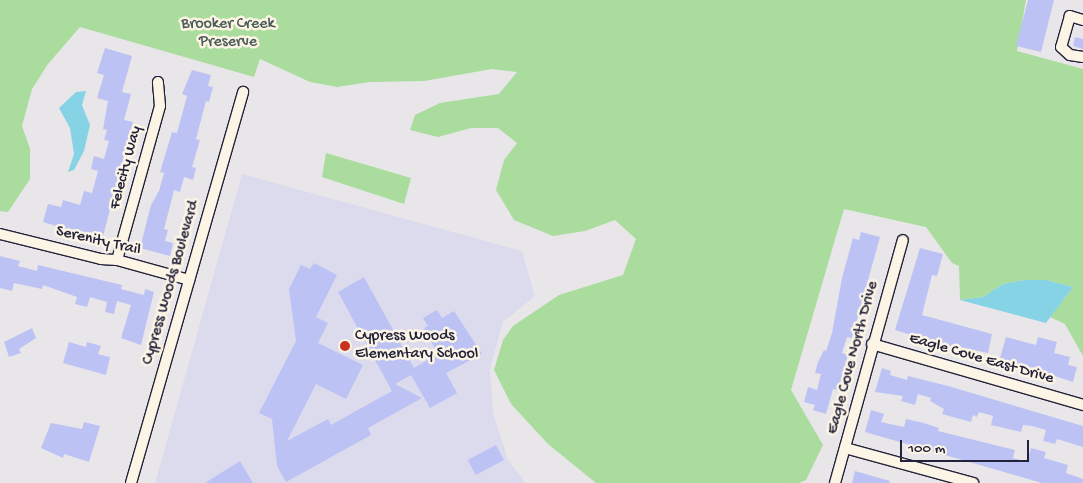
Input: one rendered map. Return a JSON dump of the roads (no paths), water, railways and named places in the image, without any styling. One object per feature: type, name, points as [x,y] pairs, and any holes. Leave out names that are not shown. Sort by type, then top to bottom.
[{"type":"street","points":[[1083,20],[1070,16],[1061,47],[1070,55],[1083,56]]},
{"type":"street","name":"Felecity Way","points":[[117,260],[160,106],[158,82]]},
{"type":"street","name":"Cypress Woods Boulevard","points":[[131,483],[243,92]]},
{"type":"street","name":"Serenity Trail","points":[[0,234],[101,259],[117,260],[189,280]]},
{"type":"street","name":"Eagle Cove North Drive","points":[[835,483],[872,344],[903,240]]},
{"type":"street","name":"Eagle Cove East Drive","points":[[872,344],[1083,405]]},
{"type":"street","points":[[845,448],[973,483]]},
{"type":"water","points":[[86,91],[82,105],[90,125],[84,151],[74,170],[68,172],[74,154],[70,128],[59,108],[76,92]]},
{"type":"water","points":[[1024,280],[1046,280],[1073,287],[1046,323],[960,300],[983,297],[1003,284]]},
{"type":"place","name":"Cypress Woods Elementary School","points":[[345,346]]},
{"type":"park label","name":"Brooker Creek Preserve","points":[[228,34]]}]
